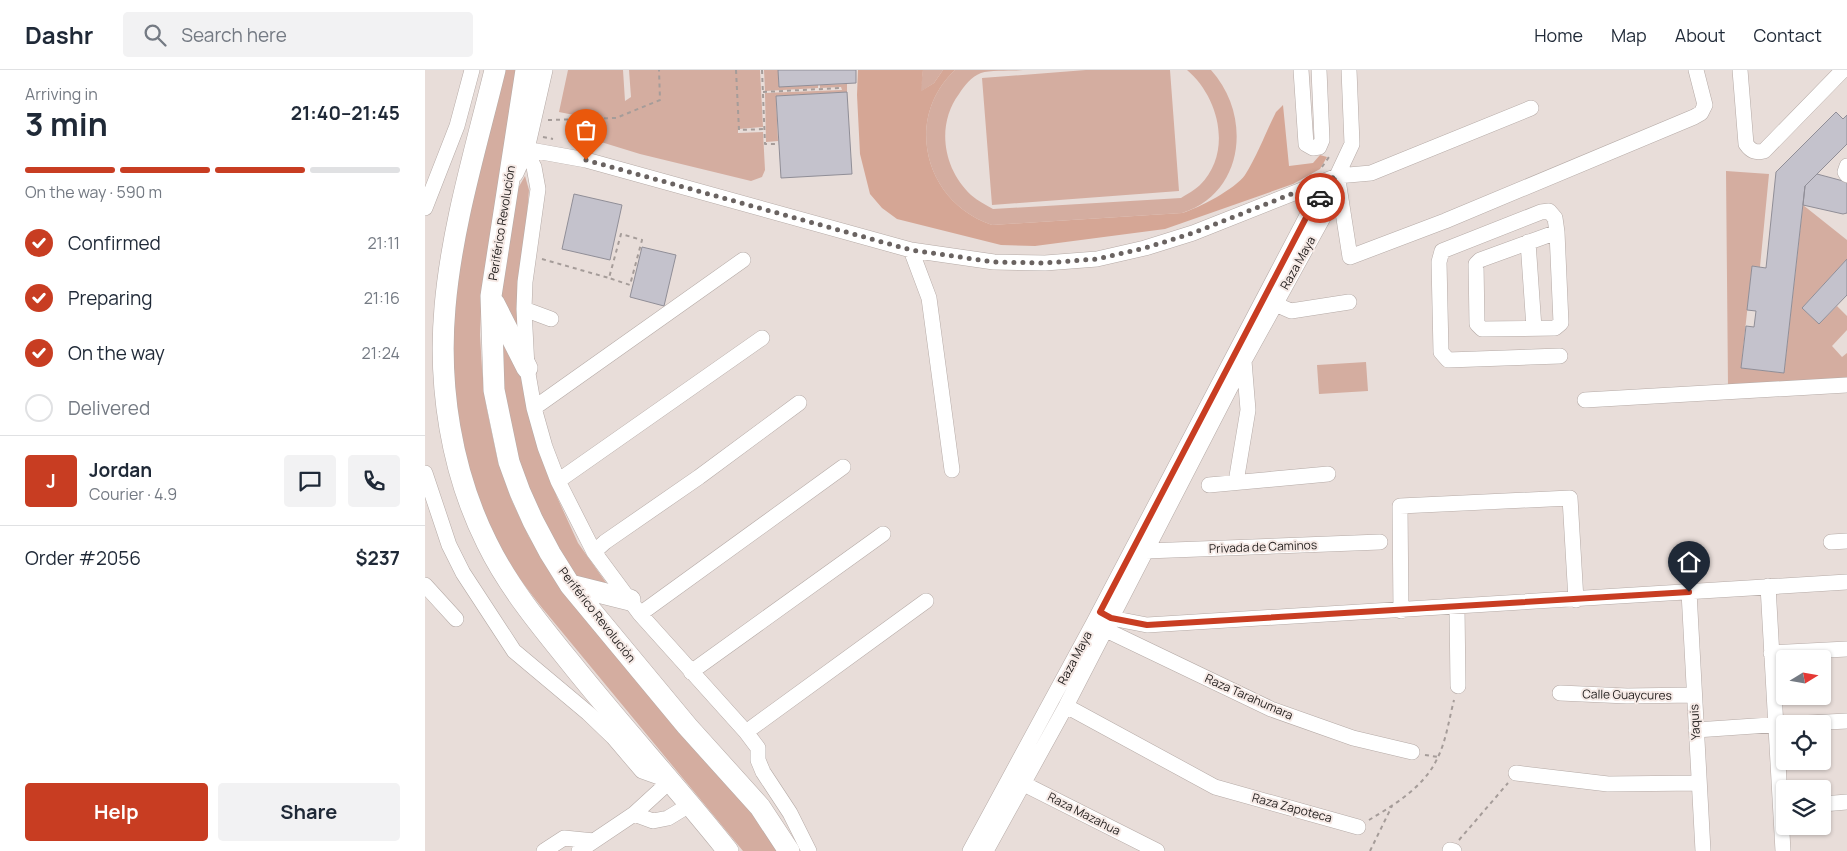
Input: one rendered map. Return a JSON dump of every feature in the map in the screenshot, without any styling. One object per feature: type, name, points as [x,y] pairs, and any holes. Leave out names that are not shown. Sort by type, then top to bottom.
[{"type":"highway","points":[[495,70],[459,216],[449,272],[443,343],[444,380],[454,448],[462,480],[487,544],[526,607],[581,676],[691,804],[728,851]]},
{"type":"highway","name":"Periférico Revolución","points":[[526,70],[491,296],[495,390],[509,462],[533,521],[570,585],[687,726],[760,807],[789,851]]},
{"type":"highway","points":[[491,296],[527,368]]},
{"type":"highway","points":[[570,585],[635,607]]},
{"type":"main road","points":[[472,162],[485,70]]},
{"type":"main road","points":[[507,185],[525,149],[543,70]]},
{"type":"street","points":[[426,203],[457,126],[472,70]]},
{"type":"street","points":[[1301,70],[1306,144],[1313,148],[1319,147],[1322,140],[1319,70]]},
{"type":"street","name":"Raza Maya","points":[[986,851],[1017,780],[1103,620],[1239,358],[1275,304],[1324,216],[1337,176],[1352,144],[1349,70]]},
{"type":"street","points":[[1337,176],[1350,257],[1445,220],[1701,113],[1705,105],[1696,70]]},
{"type":"street","points":[[1740,70],[1746,144],[1750,150],[1758,152],[1764,151],[1841,77]]},
{"type":"street","points":[[525,149],[586,160],[911,250],[994,262],[1045,263],[1097,259],[1145,248],[1193,233],[1337,176],[1371,173],[1531,108]]},
{"type":"street","points":[[525,149],[534,167],[537,189],[528,256],[524,309],[527,368],[534,408],[545,447],[558,481],[594,552],[635,607],[758,748],[758,760],[763,772],[790,813],[809,851]]},
{"type":"street","points":[[1847,166],[1845,172],[1847,175]]},
{"type":"street","name":"Raza Maya","points":[[970,851],[1066,706],[1103,620],[1146,552],[1309,212],[1337,176]]},
{"type":"street","points":[[1557,232],[1479,260],[1476,264],[1477,324],[1482,329],[1555,328],[1561,323],[1557,232],[1555,218],[1549,211],[1541,212],[1442,250],[1439,262],[1441,352],[1448,360],[1560,356]]},
{"type":"street","points":[[1445,220],[1455,245]]},
{"type":"street","points":[[1528,242],[1534,328]]},
{"type":"street","points":[[911,250],[929,298],[952,470]]},
{"type":"street","points":[[534,408],[743,260]]},
{"type":"street","points":[[1275,304],[1291,312],[1349,302]]},
{"type":"street","points":[[524,309],[551,319]]},
{"type":"street","points":[[558,481],[762,338]]},
{"type":"street","points":[[1236,482],[1248,410],[1239,358]]},
{"type":"street","points":[[1585,400],[1847,385]]},
{"type":"street","points":[[594,552],[605,542],[699,477],[799,403]]},
{"type":"street","points":[[635,607],[843,467]]},
{"type":"street","points":[[425,473],[449,545],[463,573],[514,651],[588,713],[642,771],[670,781],[634,814],[579,851]]},
{"type":"street","points":[[1209,485],[1328,474]]},
{"type":"street","points":[[1401,610],[1400,506],[1570,498],[1576,600]]},
{"type":"street","points":[[691,672],[883,534]]},
{"type":"street","points":[[1831,542],[1847,541]]},
{"type":"street","name":"Privada de Caminos","points":[[1146,552],[1380,542]]},
{"type":"street","points":[[1103,620],[1147,625],[1847,582]]},
{"type":"street","points":[[425,585],[456,619]]},
{"type":"street","points":[[1768,586],[1771,653],[1781,715]]},
{"type":"street","name":"Yaquis","points":[[1689,592],[1703,851]]},
{"type":"street","points":[[746,732],[926,601]]},
{"type":"street","points":[[1457,607],[1458,686]]},
{"type":"street","name":"Raza Tarahumara","points":[[1103,620],[1271,709],[1353,738],[1413,752]]},
{"type":"street","points":[[1771,653],[1847,649]]},
{"type":"street","name":"Calle Guaycures","points":[[1560,693],[1627,696],[1694,695]]},
{"type":"street","name":"Raza Zapoteca","points":[[1066,706],[1215,787],[1358,827]]},
{"type":"street","points":[[1831,722],[1847,721]]},
{"type":"street","points":[[1696,730],[1776,724]]},
{"type":"street","points":[[1516,774],[1608,784],[1699,782]]},
{"type":"street","name":"Raza Mazahua","points":[[1017,780],[1157,851]]},
{"type":"street","points":[[1831,803],[1847,802]]},
{"type":"street","points":[[634,814],[653,820],[668,818],[691,804]]},
{"type":"street","points":[[1783,835],[1783,851]]},
{"type":"street","points":[[544,851],[564,838],[594,841]]},
{"type":"path","points":[[546,120],[617,118],[660,100],[659,70]]},
{"type":"path","points":[[736,70],[739,130],[765,129]]},
{"type":"path","points":[[762,70],[765,144],[779,144]]},
{"type":"path","points":[[763,92],[841,88]]},
{"type":"path","points":[[542,136],[555,140]]},
{"type":"path","points":[[1319,172],[1329,158],[1329,148]]},
{"type":"path","points":[[528,256],[630,285],[642,240],[621,234],[609,278]]},
{"type":"path","points":[[1358,827],[1400,801],[1431,770],[1438,758],[1458,686]]},
{"type":"path","points":[[1452,851],[1516,774]]},
{"type":"path","points":[[1370,851],[1392,806]]},
{"type":"shaded area","points":[[503,70],[520,70],[504,146],[482,286],[480,335],[486,405],[498,462],[512,501],[529,537],[569,599],[664,713],[745,802],[777,851],[743,851],[548,615],[523,583],[502,550],[473,480],[457,407],[453,333],[454,296],[461,242]]},
{"type":"shaded area","points":[[568,70],[623,70],[625,101],[631,97],[629,70],[760,70],[763,127],[738,129],[738,133],[763,132],[765,170],[762,177],[751,181],[640,154],[588,138],[579,116],[559,112]]},
{"type":"shaded area","points":[[764,70],[778,70],[779,87],[818,85],[818,88],[765,91]]},
{"type":"shaded area","points":[[858,70],[923,70],[921,91],[934,83],[943,70],[955,70],[939,90],[929,112],[926,135],[929,158],[937,179],[951,198],[969,214],[992,225],[1189,211],[1225,192],[1245,175],[1276,112],[1283,105],[1289,166],[1313,163],[1320,155],[1327,157],[1320,169],[1293,184],[1165,229],[1035,246],[1001,245],[897,219],[882,208],[870,194],[860,154],[857,95]]},
{"type":"shaded area","points":[[923,70],[943,70],[934,83],[920,92]]},
{"type":"shaded area","points":[[955,70],[1023,70],[985,72],[974,77],[959,94],[947,119],[946,146],[954,173],[971,195],[993,209],[1181,198],[1196,189],[1210,172],[1216,157],[1219,141],[1218,125],[1207,95],[1198,81],[1187,70],[1211,70],[1224,88],[1233,109],[1236,151],[1230,171],[1219,189],[1203,203],[1182,213],[992,225],[969,214],[951,198],[937,179],[929,158],[926,135],[929,112],[939,90]]},
{"type":"shaded area","points":[[1086,70],[1170,70],[1179,191],[992,205],[982,78]]},
{"type":"shaded area","points":[[847,84],[847,92],[776,96],[778,141],[766,142],[765,93],[842,90],[841,87],[820,88],[820,85]]},
{"type":"shaded area","points":[[1726,171],[1769,174],[1760,267],[1752,266],[1741,368],[1784,373],[1803,205],[1847,240],[1847,259],[1802,308],[1819,324],[1837,306],[1847,316],[1847,330],[1832,346],[1842,357],[1847,353],[1847,379],[1728,386]]},
{"type":"shaded area","points":[[525,176],[529,190],[517,341],[498,291],[517,190]]},
{"type":"shaded area","points":[[497,319],[521,369],[538,446],[557,497],[578,543],[612,591],[573,578],[522,476],[506,420]]},
{"type":"shaded area","points":[[1366,362],[1368,391],[1319,394],[1317,365]]},
{"type":"building","points":[[778,70],[856,70],[856,83],[779,87]]},
{"type":"building","points":[[847,92],[852,174],[781,178],[776,96]]},
{"type":"building","points":[[1836,112],[1843,119],[1847,115],[1847,144],[1805,186],[1784,373],[1741,368],[1746,326],[1754,327],[1756,311],[1747,310],[1752,266],[1766,268],[1776,172]]},
{"type":"building","points":[[1817,174],[1847,182],[1847,213],[1843,214],[1803,205],[1805,186]]},
{"type":"building","points":[[574,194],[622,205],[610,260],[562,249]]},
{"type":"building","points":[[642,247],[676,255],[664,306],[630,297]]},
{"type":"building","points":[[1847,259],[1847,295],[1819,324],[1802,308]]},
{"type":"way so far","points":[[586,160],[911,250],[994,262],[1045,263],[1097,259],[1145,248],[1193,233],[1337,176],[1320,198]]},
{"type":"route","points":[[1320,198],[1309,212],[1100,612],[1111,618],[1147,625],[1689,592]]}]
